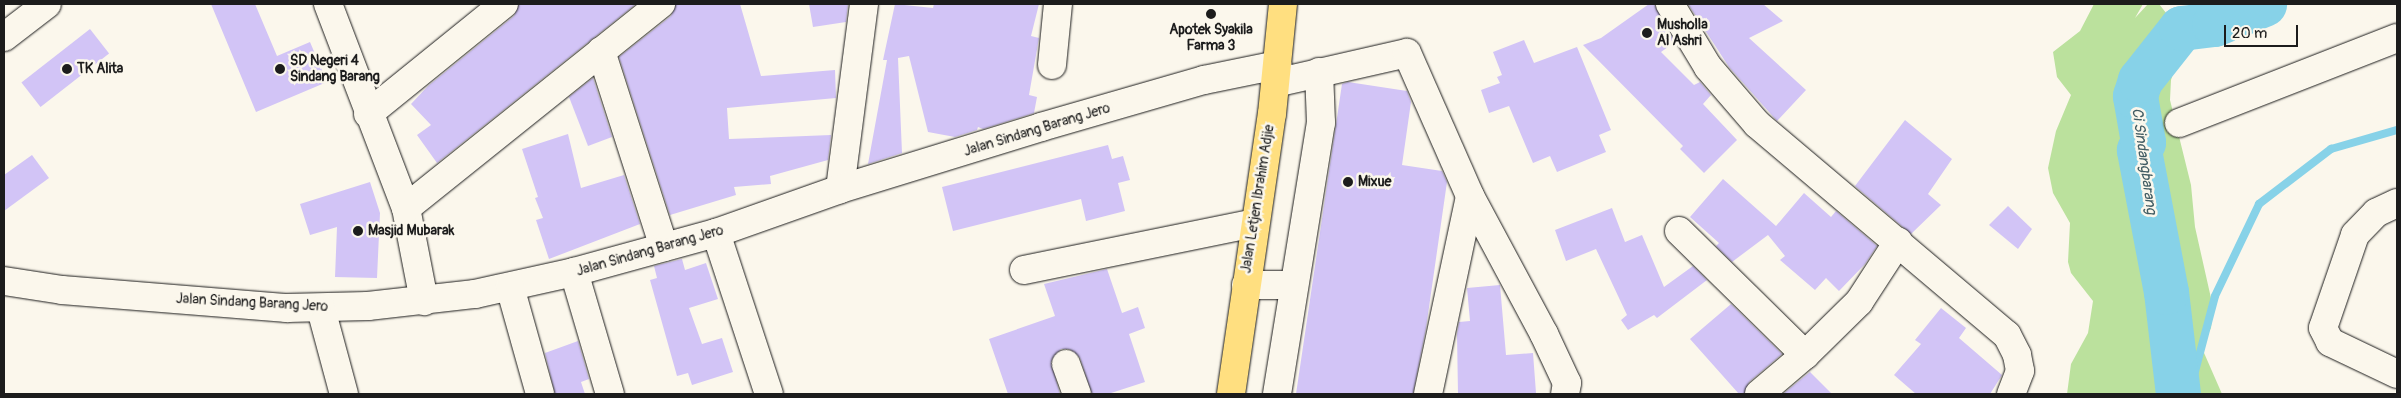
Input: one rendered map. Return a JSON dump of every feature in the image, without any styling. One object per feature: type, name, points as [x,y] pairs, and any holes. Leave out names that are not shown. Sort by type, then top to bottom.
[{"type":"main road","name":"Jalan Letjen Ibrahim Adjie","points":[[1231,394],[1276,74],[1283,4]]},
{"type":"street","points":[[4,37],[47,4]]},
{"type":"street","points":[[368,114],[504,4]]},
{"type":"street","points":[[406,208],[662,4]]},
{"type":"street","points":[[840,189],[864,4]]},
{"type":"street","points":[[1052,65],[1058,4]]},
{"type":"street","points":[[1670,4],[1708,68],[1757,124],[2007,335],[2020,371],[2012,394]]},
{"type":"street","points":[[337,8],[368,114],[406,208],[424,301]]},
{"type":"street","points":[[2179,123],[2397,38]]},
{"type":"street","points":[[601,51],[664,247]]},
{"type":"street","name":"Jalan Sindang Barang Jero","points":[[4,281],[215,303],[321,309],[424,301],[510,287],[574,272],[716,233],[840,189],[1204,80],[1319,72],[1408,53],[1470,196]]},
{"type":"street","points":[[1277,394],[1321,122],[1319,72]]},
{"type":"street","points":[[1428,394],[1470,196]]},
{"type":"street","points":[[1470,196],[1544,334],[1566,383],[1564,394]]},
{"type":"street","points":[[2397,203],[2376,213],[2355,235],[2322,328],[2330,342],[2397,374]]},
{"type":"street","points":[[1024,270],[1254,223]]},
{"type":"street","points":[[1679,231],[1805,355]]},
{"type":"street","points":[[716,233],[769,394]]},
{"type":"street","points":[[1758,394],[1805,355],[1859,302],[1898,242]]},
{"type":"street","points":[[574,272],[610,394]]},
{"type":"street","points":[[1246,285],[1294,285]]},
{"type":"street","points":[[510,287],[540,394]]},
{"type":"street","points":[[321,309],[344,394]]},
{"type":"street","points":[[1066,364],[1077,394]]},
{"type":"green space","points":[[2094,4],[2143,4],[2135,18],[2148,4],[2159,4],[2185,37],[2171,80],[2170,100],[2191,185],[2195,227],[2213,307],[2211,328],[2201,346],[2222,394],[2067,394],[2071,364],[2088,333],[2093,301],[2071,273],[2068,262],[2070,223],[2053,193],[2048,168],[2056,131],[2071,95],[2057,77],[2053,52],[2080,31]]},
{"type":"building","name":"SD Negeri 4 Sindang Barang","points":[[211,4],[255,4],[277,56],[310,42],[327,82],[256,112]]},
{"type":"building","points":[[519,4],[636,4],[437,163],[417,135],[431,125],[411,104],[428,86],[514,16]]},
{"type":"building","points":[[676,4],[740,4],[761,76],[835,70],[836,98],[727,108],[729,139],[831,135],[828,160],[770,176],[771,184],[734,187],[736,195],[670,215],[619,57],[671,16]]},
{"type":"building","points":[[809,4],[848,4],[846,22],[813,27]]},
{"type":"building","points":[[895,4],[933,8],[934,4],[1039,4],[1031,36],[1039,38],[1029,95],[1037,97],[1034,113],[983,129],[978,127],[977,130],[955,137],[928,132],[909,56],[898,58],[902,153],[868,164],[887,60],[883,60]]},
{"type":"building","points":[[1649,4],[1654,4],[1675,42],[1661,52],[1694,85],[1700,82],[1711,95],[1703,104],[1737,140],[1704,173],[1680,149],[1683,146],[1583,45],[1601,38]]},
{"type":"building","points":[[1688,4],[1763,4],[1783,21],[1749,38],[1806,90],[1777,121],[1729,67]]},
{"type":"building","name":"TK Alita","points":[[90,29],[109,53],[41,107],[21,83]]},
{"type":"building","points":[[1524,40],[1534,63],[1577,47],[1611,130],[1599,135],[1606,152],[1557,172],[1550,156],[1533,163],[1509,106],[1489,113],[1481,90],[1500,83],[1497,77],[1502,75],[1493,52]]},
{"type":"building","points":[[593,78],[612,137],[588,146],[569,97]]},
{"type":"building","points":[[1348,82],[1407,91],[1411,102],[1402,165],[1442,171],[1447,182],[1426,328],[1413,394],[1296,394],[1342,84]]},
{"type":"building","points":[[1905,120],[1952,159],[1928,194],[1941,205],[1911,234],[1855,186]]},
{"type":"building","points":[[568,134],[581,188],[624,175],[640,224],[549,259],[536,220],[543,218],[535,198],[538,197],[522,149]]},
{"type":"building","points":[[1108,145],[1112,159],[1123,156],[1130,180],[1118,183],[1125,211],[1086,221],[1081,199],[953,231],[942,187]]},
{"type":"building","points":[[32,155],[49,178],[4,211],[4,175]]},
{"type":"building","points":[[1723,179],[1776,226],[1804,193],[1831,217],[1836,211],[1877,246],[1865,264],[1839,291],[1826,278],[1815,290],[1780,260],[1785,256],[1768,235],[1732,262],[1716,246],[1719,243],[1690,217]]},
{"type":"building","name":"Masjid Mubarak","points":[[370,182],[380,213],[377,278],[335,277],[337,227],[310,235],[300,204]]},
{"type":"building","points":[[2008,206],[2032,229],[2018,249],[1989,225]]},
{"type":"building","points":[[1612,208],[1625,242],[1642,235],[1664,287],[1693,266],[1707,280],[1657,318],[1654,315],[1628,330],[1621,320],[1627,315],[1596,249],[1566,261],[1555,230]]},
{"type":"building","points":[[682,259],[685,270],[706,263],[718,299],[689,308],[702,344],[722,338],[733,372],[692,385],[688,373],[677,376],[650,280],[657,278],[654,266]]},
{"type":"building","points":[[1107,269],[1122,313],[1138,307],[1145,328],[1129,334],[1145,382],[1108,394],[1092,394],[1080,358],[1069,349],[1061,349],[1051,362],[1060,394],[1008,394],[989,339],[1055,316],[1044,284]]},
{"type":"building","points":[[1500,285],[1506,355],[1533,353],[1536,393],[1458,394],[1457,334],[1459,322],[1470,321],[1467,288]]},
{"type":"building","points":[[1731,304],[1782,354],[1749,382],[1744,394],[1739,394],[1690,339]]},
{"type":"building","points":[[1941,308],[1966,328],[1959,338],[2002,375],[1990,394],[1916,394],[1894,375],[1921,344],[1915,340]]},
{"type":"building","points":[[578,341],[589,379],[581,382],[585,394],[555,394],[545,353]]},
{"type":"building","points":[[1810,372],[1832,394],[1783,394]]},
{"type":"waterway","name":"Ci Sindangbarang","points":[[2178,394],[2166,292],[2139,150],[2143,142],[2135,96],[2140,80],[2181,28],[2214,24],[2264,4]]},
{"type":"waterway","points":[[2189,394],[2215,296],[2259,204],[2331,149],[2397,130]]},
{"type":"place","name":"Apotek Syakila Farma 3","points":[[1211,14]]},
{"type":"place","name":"Musholla Al Ashri","points":[[1647,33]]},
{"type":"place","name":"TK Alita","points":[[67,69]]},
{"type":"place","name":"SD Negeri 4 Sindang Barang","points":[[280,69]]},
{"type":"place","name":"Mixue","points":[[1348,182]]},
{"type":"place","name":"Masjid Mubarak","points":[[358,231]]}]
